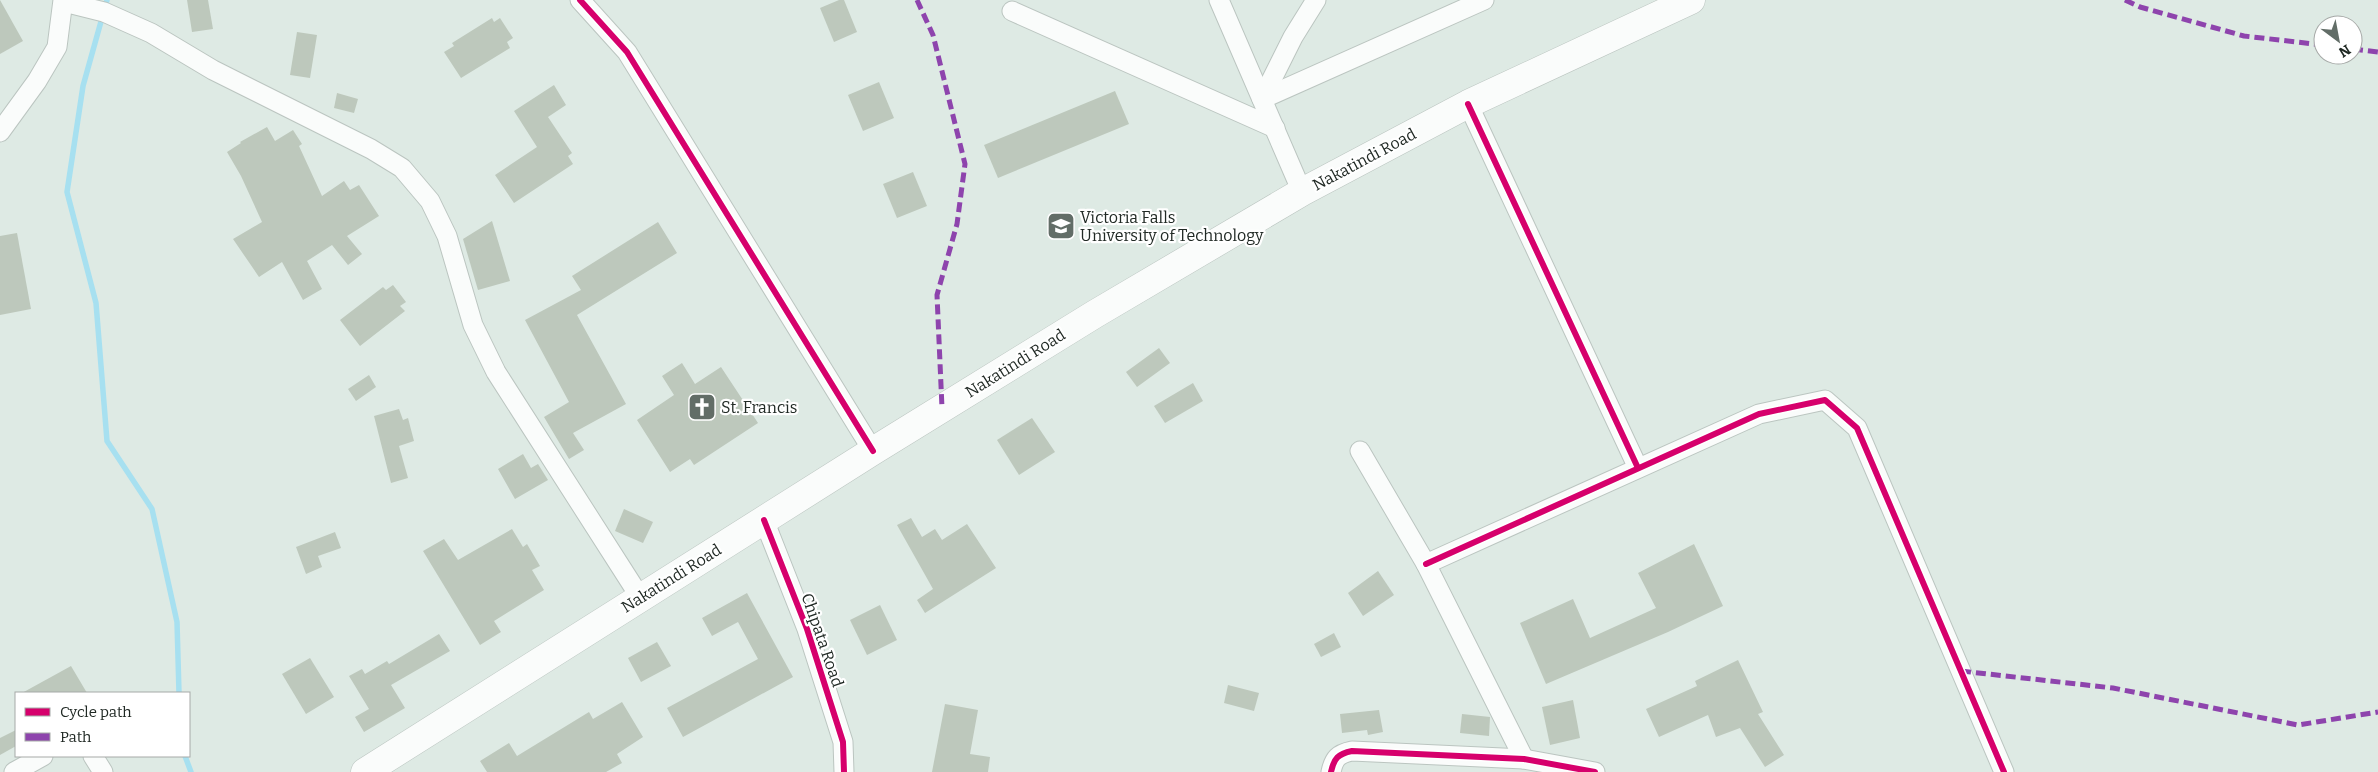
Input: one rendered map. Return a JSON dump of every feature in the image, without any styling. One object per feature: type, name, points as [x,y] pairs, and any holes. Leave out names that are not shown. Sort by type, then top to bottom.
[{"type":"highway","name":"Nakatindi Road","points":[[365,772],[873,451],[1095,314],[1302,192],[1468,104],[1690,0]]},
{"type":"street","points":[[580,0],[627,52],[873,451]]},
{"type":"street","points":[[1219,0],[1302,192]]},
{"type":"street","points":[[1262,99],[1293,37],[1316,0]]},
{"type":"street","points":[[1262,99],[1484,0]]},
{"type":"street","points":[[0,132],[37,81],[57,47],[63,1],[104,12],[151,33],[214,70],[371,149],[402,168],[430,201],[446,236],[472,325],[496,372],[640,597]]},
{"type":"street","points":[[1012,11],[1275,128]]},
{"type":"street","points":[[1468,104],[1638,468]]},
{"type":"street","points":[[1426,564],[1759,414],[1825,400],[1857,428],[2004,772]]},
{"type":"street","points":[[1360,451],[1426,564],[1524,760]]},
{"type":"street","name":"Chipata Road","points":[[764,520],[812,646],[843,742],[844,772]]},
{"type":"street","points":[[1331,772],[1333,761],[1339,754],[1352,751],[1524,760],[1595,772]]},
{"type":"street","points":[[14,772],[41,757]]},
{"type":"street","points":[[94,757],[103,772]]},
{"type":"building","points":[[0,0],[23,41],[0,54]]},
{"type":"building","points":[[187,0],[208,0],[213,29],[192,32]]},
{"type":"building","points":[[839,0],[844,0],[857,32],[834,42],[820,8]]},
{"type":"building","points":[[492,18],[494,22],[500,18],[513,38],[507,42],[510,48],[461,78],[444,52],[454,46],[452,43]]},
{"type":"building","points":[[297,32],[317,35],[310,78],[290,75]]},
{"type":"building","points":[[879,82],[894,118],[863,131],[848,95]]},
{"type":"building","points":[[554,85],[566,105],[548,117],[572,153],[568,156],[573,164],[514,203],[495,175],[537,147],[514,111]]},
{"type":"building","points":[[1115,91],[1129,124],[998,178],[984,145]]},
{"type":"building","points":[[337,93],[358,99],[354,113],[334,108]]},
{"type":"building","points":[[267,127],[275,141],[293,130],[302,144],[299,146],[322,196],[344,181],[350,190],[359,185],[379,216],[347,236],[362,254],[348,265],[332,245],[307,261],[322,289],[303,300],[282,262],[259,277],[233,239],[262,222],[241,176],[227,152],[240,142]]},
{"type":"building","points":[[913,172],[927,206],[897,218],[883,184]]},
{"type":"building","points":[[492,221],[510,281],[478,290],[463,239]]},
{"type":"building","points":[[658,222],[677,253],[577,315],[626,404],[573,433],[584,450],[569,459],[544,417],[569,402],[525,320],[581,290],[572,276]]},
{"type":"building","points":[[17,233],[31,309],[0,315],[0,236]]},
{"type":"building","points":[[393,285],[406,302],[400,306],[405,311],[360,346],[340,320],[383,287],[386,290]]},
{"type":"building","points":[[1159,348],[1170,363],[1137,387],[1126,372]]},
{"type":"building","name":"St. Francis","points":[[682,363],[695,384],[721,367],[758,423],[694,465],[690,459],[670,472],[637,420],[674,395],[662,376]]},
{"type":"building","points":[[369,375],[376,387],[356,401],[348,389]]},
{"type":"building","points":[[1193,383],[1203,401],[1165,423],[1154,406]]},
{"type":"building","points":[[399,409],[403,420],[408,418],[414,441],[399,446],[408,478],[391,483],[374,416]]},
{"type":"building","points":[[1032,418],[1055,452],[1019,475],[997,440]]},
{"type":"building","points":[[523,454],[531,468],[538,464],[548,480],[515,499],[498,469]]},
{"type":"building","points":[[624,509],[653,522],[643,543],[615,531]]},
{"type":"building","points":[[911,518],[922,537],[935,529],[942,540],[967,524],[996,568],[925,613],[917,600],[933,589],[897,525]]},
{"type":"building","points":[[512,529],[523,547],[527,544],[540,566],[532,570],[544,590],[494,621],[501,632],[480,645],[423,551],[444,539],[458,560]]},
{"type":"building","points":[[335,532],[341,548],[318,556],[322,567],[306,574],[296,547]]},
{"type":"building","points":[[1694,544],[1723,606],[1668,632],[1546,684],[1520,623],[1573,599],[1590,638],[1656,608],[1638,573]]},
{"type":"building","points":[[1378,571],[1394,595],[1363,616],[1348,593]]},
{"type":"building","points":[[747,593],[793,677],[683,737],[667,708],[758,659],[738,622],[712,636],[702,618]]},
{"type":"building","points":[[880,605],[897,640],[867,655],[850,620]]},
{"type":"building","points":[[1334,633],[1341,647],[1321,657],[1314,644]]},
{"type":"building","points":[[439,634],[450,651],[391,685],[405,708],[364,732],[355,717],[369,709],[349,676],[362,669],[365,674],[387,661],[389,664]]},
{"type":"building","points":[[657,642],[671,666],[641,682],[628,658]]},
{"type":"building","points":[[310,658],[334,697],[306,714],[282,674]]},
{"type":"building","points":[[1738,660],[1763,712],[1758,714],[1784,755],[1765,767],[1740,728],[1716,737],[1708,715],[1659,737],[1646,709],[1697,686],[1695,681]]},
{"type":"building","points":[[71,666],[86,692],[24,692]]},
{"type":"building","points":[[1228,685],[1259,693],[1254,711],[1224,703]]},
{"type":"building","points":[[1573,700],[1580,738],[1550,745],[1542,707]]},
{"type":"building","points":[[622,702],[643,737],[617,754],[622,763],[606,772],[487,772],[480,761],[509,743],[517,756],[589,712],[593,719]]},
{"type":"building","points":[[945,704],[978,710],[970,754],[990,757],[988,772],[932,772]]},
{"type":"building","points":[[1379,710],[1383,732],[1368,735],[1367,730],[1342,733],[1340,714]]},
{"type":"building","points":[[1462,714],[1490,717],[1489,736],[1460,733]]},
{"type":"building","points":[[15,730],[15,747],[0,755],[0,738]]},
{"type":"waterway","points":[[107,0],[83,86],[67,192],[96,303],[107,441],[152,509],[177,622],[179,692]]},
{"type":"waterway","points":[[185,757],[191,772]]},
{"type":"marked path","points":[[917,0],[933,35],[965,164],[957,224],[937,295],[942,408]]},
{"type":"marked path","points":[[2125,0],[2140,7],[2244,36],[2313,44]]},
{"type":"marked path","points":[[2363,50],[2378,52]]},
{"type":"marked path","points":[[1961,671],[2113,688],[2298,725],[2378,712]]},
{"type":"cycle path","points":[[580,0],[627,52],[873,451]]},
{"type":"cycle path","points":[[1468,104],[1638,468]]},
{"type":"cycle path","points":[[1426,564],[1759,414],[1825,400],[1857,428],[2004,772]]},
{"type":"cycle path","points":[[764,520],[807,629],[843,742],[844,772]]},
{"type":"cycle path","points":[[1331,772],[1337,757],[1352,751],[1524,759],[1595,772]]},
{"type":"place","name":"Victoria Falls University of Technology","points":[[1061,226]]},
{"type":"place","name":"St. Francis","points":[[702,407]]}]
